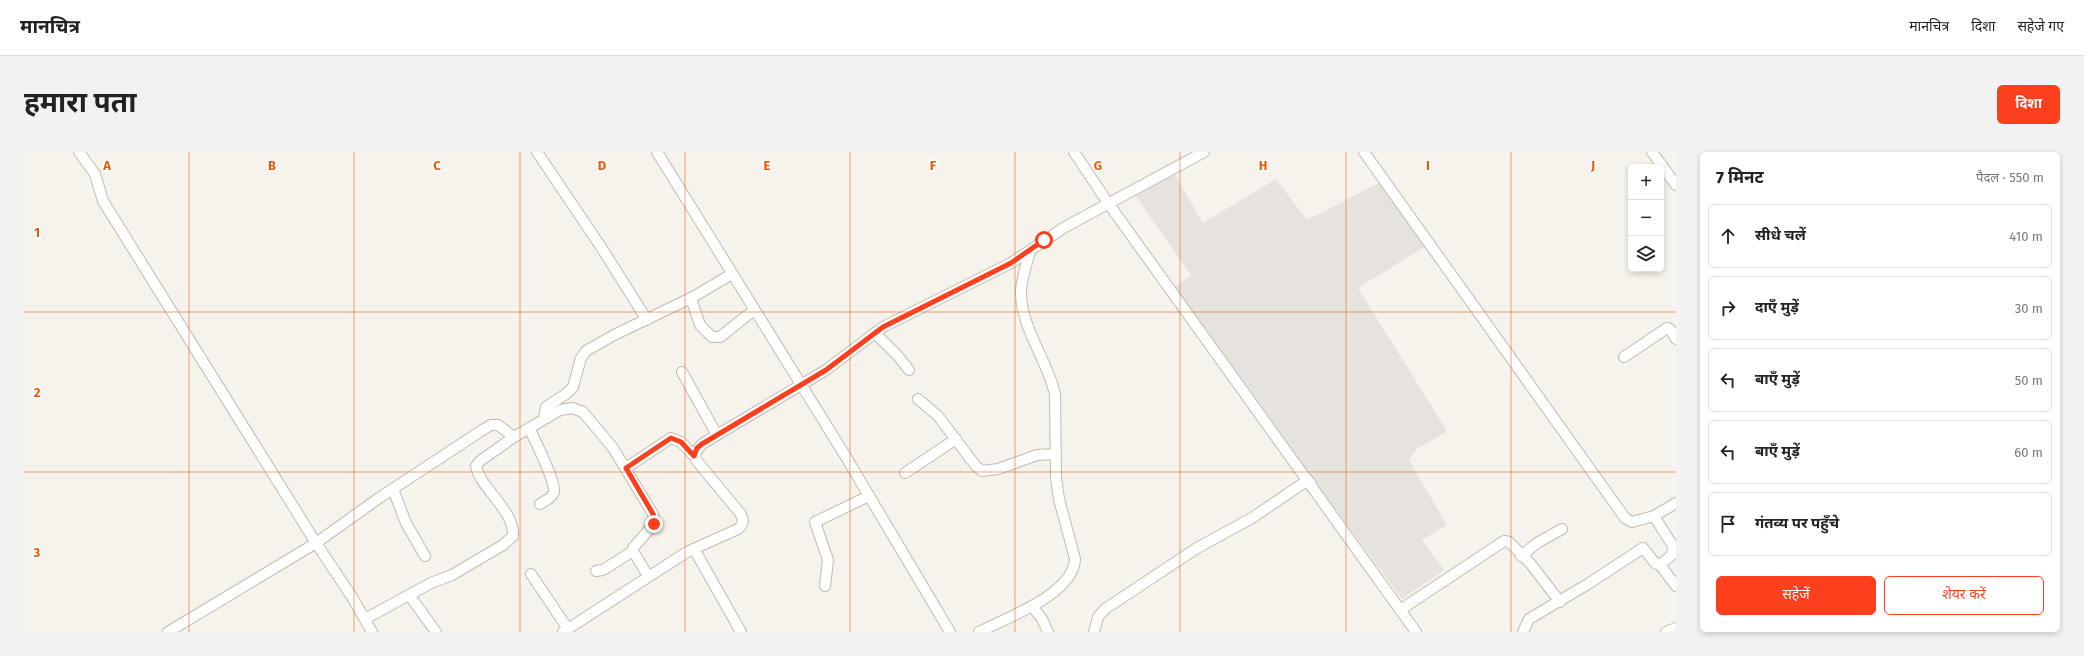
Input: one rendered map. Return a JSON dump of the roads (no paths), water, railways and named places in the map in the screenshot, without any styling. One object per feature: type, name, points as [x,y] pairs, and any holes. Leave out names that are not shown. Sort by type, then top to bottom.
[{"type":"street","points":[[79,152],[95,174],[103,201],[372,632]]},
{"type":"street","points":[[537,152],[578,210],[647,320]]},
{"type":"street","points":[[657,152],[869,496],[950,632]]},
{"type":"street","points":[[1074,152],[1108,203],[1307,483],[1416,632]]},
{"type":"street","points":[[694,456],[697,448],[826,370],[874,333],[998,270],[1030,251],[1065,227],[1204,152]]},
{"type":"street","points":[[1364,152],[1625,518],[1632,522],[1654,516],[1676,503]]},
{"type":"street","points":[[1652,152],[1676,185]]},
{"type":"street","points":[[978,632],[1032,606],[1073,573],[1076,559],[1059,499],[1054,454],[1056,408],[1055,394],[1052,380],[1027,323],[1022,301],[1021,291],[1030,251]]},
{"type":"street","points":[[544,418],[546,407],[566,394],[573,387],[581,358],[586,351],[691,298],[732,274]]},
{"type":"street","points":[[691,298],[700,325],[712,337],[720,337],[754,310]]},
{"type":"street","points":[[1624,357],[1667,328],[1670,329],[1676,339]]},
{"type":"street","points":[[874,333],[897,355],[909,370]]},
{"type":"street","points":[[682,372],[717,435]]},
{"type":"street","points":[[918,399],[938,416],[975,465],[982,471],[998,470],[1037,455],[1054,454]]},
{"type":"street","points":[[365,619],[410,596],[431,583],[452,575],[503,545],[513,536],[514,532],[508,517],[476,466],[480,461],[514,437],[544,418],[565,408],[572,408],[583,412],[604,436],[626,468],[655,517],[654,524],[633,551],[603,570],[596,571]]},
{"type":"street","points":[[168,632],[316,543],[393,489],[491,425],[498,425],[514,437]]},
{"type":"street","points":[[529,428],[541,452],[554,490],[552,496],[540,504]]},
{"type":"street","points":[[531,574],[566,630],[648,576],[694,549],[738,529],[742,525],[743,520],[740,513],[681,442],[671,438],[626,468]]},
{"type":"street","points":[[905,473],[956,439]]},
{"type":"street","points":[[1094,632],[1098,617],[1105,609],[1197,548],[1252,518],[1307,483]]},
{"type":"street","points":[[393,489],[406,523],[425,556]]},
{"type":"street","points":[[825,586],[828,560],[815,522],[869,496]]},
{"type":"street","points":[[1654,516],[1673,546],[1672,555],[1660,565]]},
{"type":"street","points":[[1521,556],[1537,543],[1562,529]]},
{"type":"street","points":[[1400,610],[1502,541],[1509,542],[1533,567],[1560,602]]},
{"type":"street","points":[[1523,632],[1528,621],[1643,548],[1655,563],[1660,565],[1676,586]]},
{"type":"street","points":[[694,549],[741,632]]},
{"type":"street","points":[[633,551],[648,576]]},
{"type":"street","points":[[410,596],[436,632]]},
{"type":"street","points":[[1032,606],[1042,618],[1048,632]]},
{"type":"street","points":[[1666,632],[1676,628]]}]
